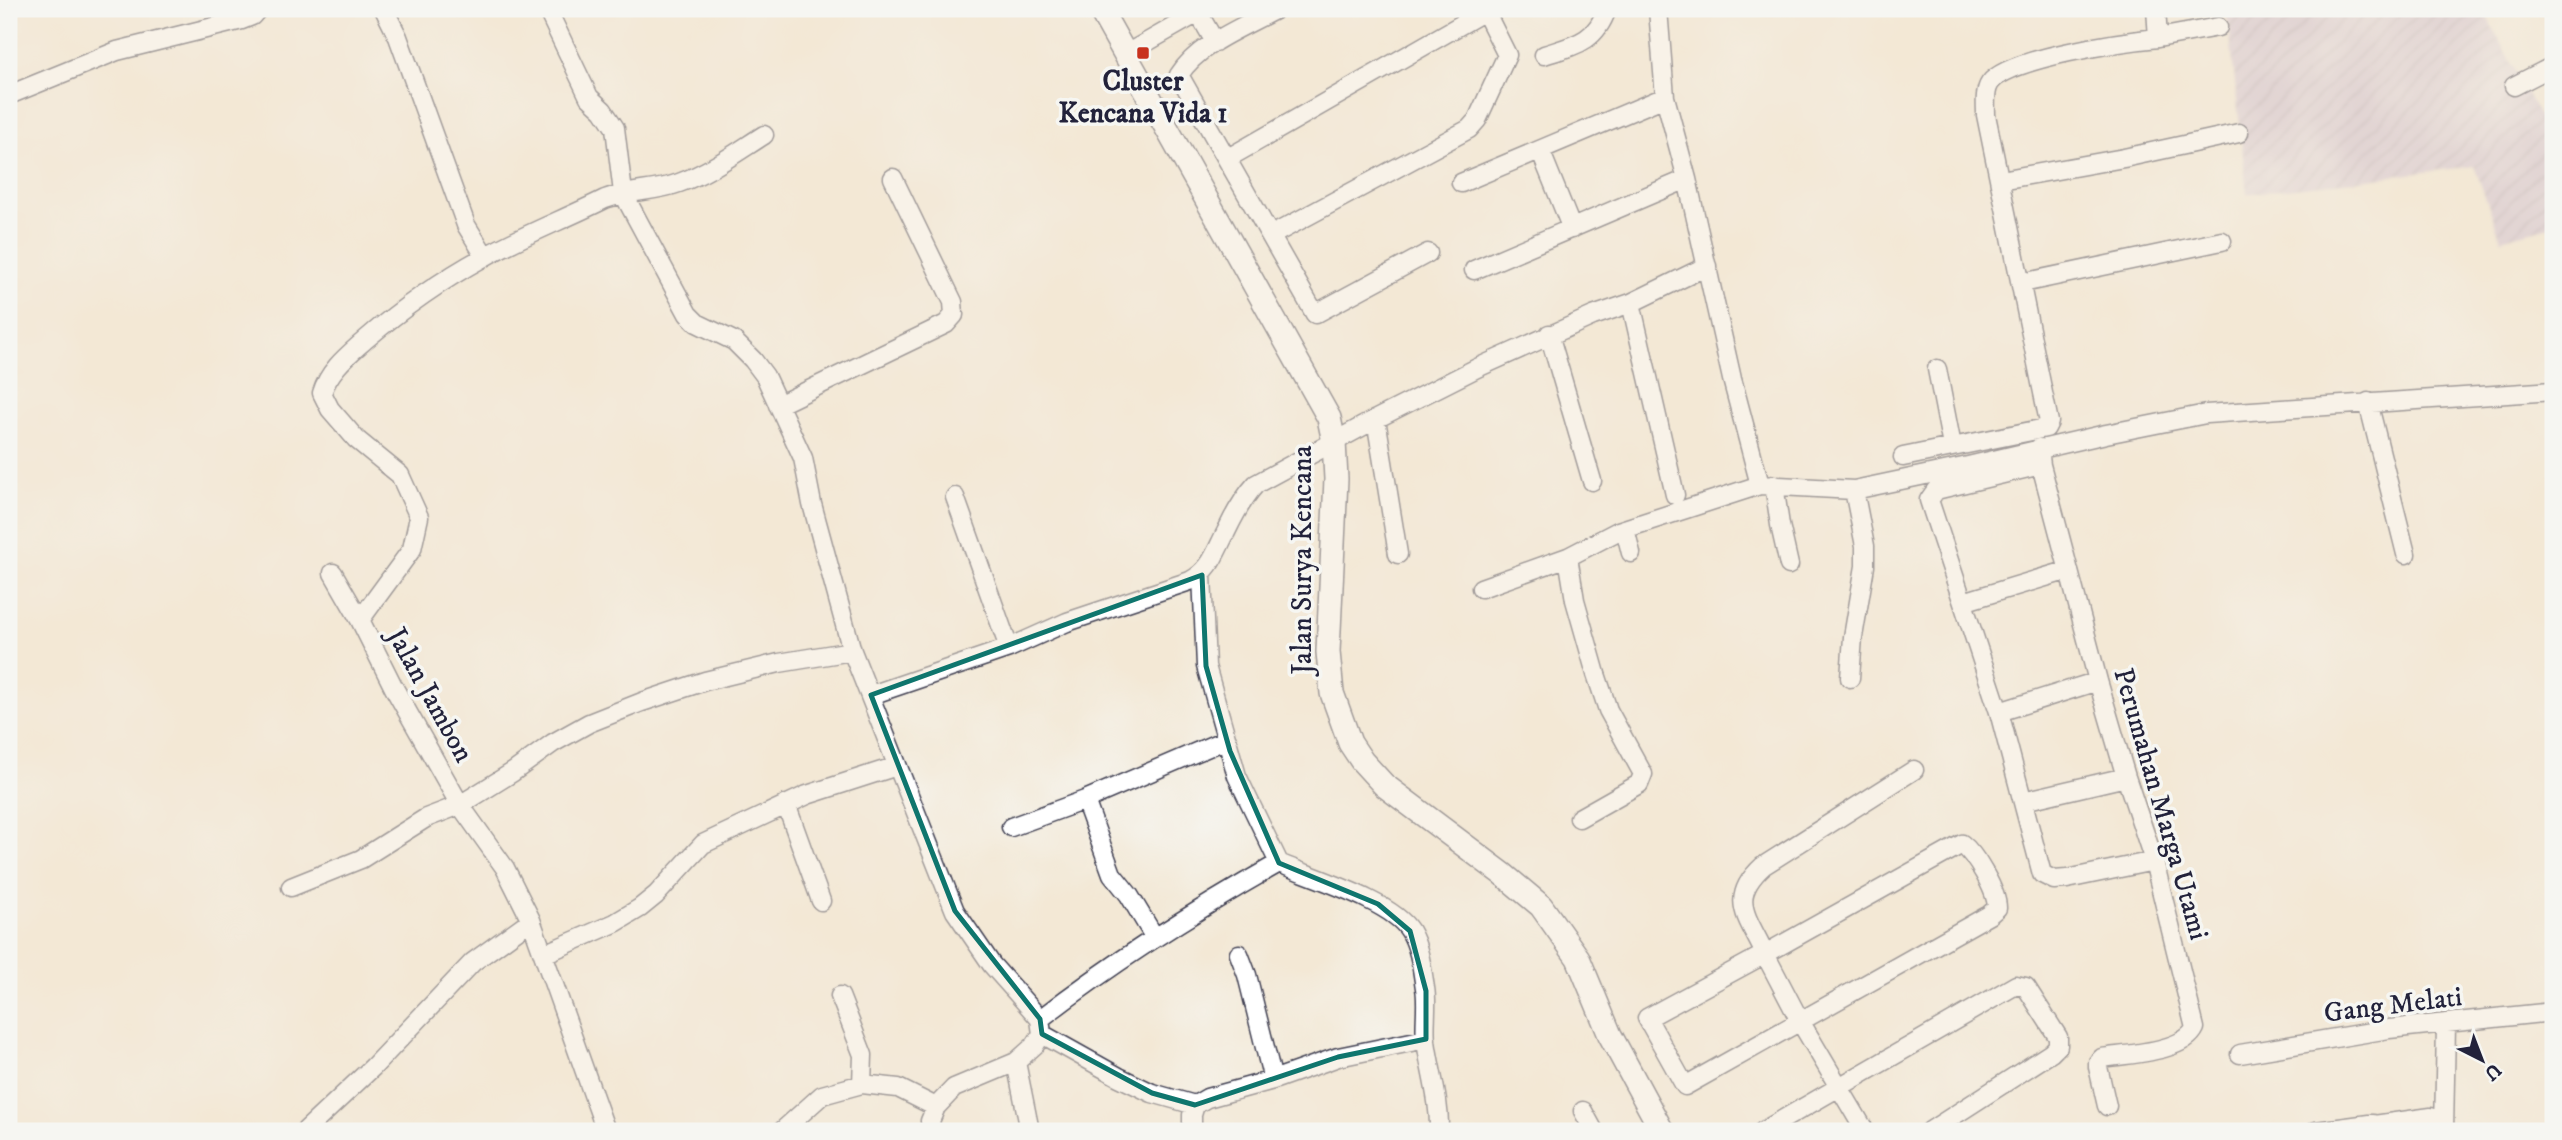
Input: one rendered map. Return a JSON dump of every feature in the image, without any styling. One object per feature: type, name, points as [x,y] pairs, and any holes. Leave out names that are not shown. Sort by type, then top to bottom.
[{"type":"street","points":[[9,95],[117,51],[242,20],[252,16],[258,9]]},
{"type":"street","points":[[384,9],[398,37],[466,225],[485,256]]},
{"type":"street","points":[[547,9],[589,97],[603,110],[615,128],[623,192],[688,314],[696,323],[734,341],[753,360],[765,376],[803,458],[812,504],[852,651],[956,911],[992,965],[1041,1026],[1141,1088],[1195,1105]]},
{"type":"street","name":"Jalan Surya Kencana","points":[[1100,9],[1329,418],[1334,442],[1336,479],[1328,652],[1332,692],[1350,743],[1384,785],[1504,874],[1541,906],[1578,958],[1615,1045],[1662,1131]]},
{"type":"street","points":[[1276,9],[1215,42],[1188,61],[1179,75],[1315,314],[1428,253]]},
{"type":"street","points":[[1228,158],[1486,9],[1507,55],[1477,120],[1469,129],[1272,235]]},
{"type":"street","points":[[1544,55],[1584,41],[1595,33],[1607,9]]},
{"type":"street","points":[[1658,9],[1665,97],[1687,179],[1732,379],[1767,485],[1789,565]]},
{"type":"street","points":[[2156,9],[2158,38]]},
{"type":"street","points":[[1126,54],[1197,11],[1215,42]]},
{"type":"street","points":[[1903,457],[2041,430],[2046,428],[2049,422],[1986,115],[1986,95],[1991,82],[2004,72],[2050,56],[2218,27]]},
{"type":"street","points":[[2514,86],[2553,66]]},
{"type":"street","points":[[1461,183],[1665,97]]},
{"type":"street","points":[[2001,180],[2124,158],[2239,133]]},
{"type":"street","name":"Jalan Jambon","points":[[600,1129],[586,1079],[531,920],[505,868],[460,804],[394,688],[360,620],[412,549],[419,517],[400,475],[356,439],[330,409],[322,393],[326,381],[337,365],[382,326],[439,284],[485,256],[623,192],[677,184],[706,172],[764,135]]},
{"type":"street","points":[[1540,150],[1572,229]]},
{"type":"street","points":[[778,405],[946,324],[954,315],[953,302],[892,178]]},
{"type":"street","points":[[1474,270],[1687,179]]},
{"type":"street","points":[[2022,283],[2222,241]]},
{"type":"street","points":[[871,695],[1009,648],[1066,622],[1202,575],[1211,564],[1246,495],[1256,484],[1376,419],[1549,334],[1631,303],[1707,266]]},
{"type":"street","points":[[1631,303],[1675,495]]},
{"type":"street","points":[[1549,334],[1592,481]]},
{"type":"street","points":[[1937,369],[1952,446]]},
{"type":"street","points":[[2154,861],[2067,879],[2054,880],[2042,874],[1999,712],[1928,500],[1936,490],[2040,457],[2206,414],[2553,391]]},
{"type":"street","points":[[2368,402],[2406,554]]},
{"type":"street","points":[[1376,419],[1398,554]]},
{"type":"street","points":[[1481,589],[1567,556],[1625,529],[1767,485],[1854,490],[1968,466],[2040,457]]},
{"type":"street","name":"Perumahan Marga Utami","points":[[2040,457],[2098,681],[2154,861],[2195,1028],[2191,1036],[2176,1045],[2102,1058],[2098,1067],[2107,1106]]},
{"type":"street","points":[[1850,678],[1853,637],[1866,566],[1865,546],[1854,490]]},
{"type":"street","points":[[955,497],[1009,648]]},
{"type":"street","points":[[1625,529],[1632,553]]},
{"type":"street","points":[[1567,556],[1575,600],[1604,698],[1643,774],[1639,784],[1579,818]]},
{"type":"street","points":[[1963,602],[2068,570]]},
{"type":"street","points":[[333,573],[360,620]]},
{"type":"street","points":[[1202,575],[1206,666],[1237,776],[1279,863],[1398,915],[1418,947],[1426,991],[1426,1039],[1439,1131]]},
{"type":"street","points":[[291,887],[361,859],[426,818],[460,804],[513,772],[553,743],[589,723],[705,681],[779,663],[852,651]]},
{"type":"street","points":[[1999,712],[2098,681]]},
{"type":"street","points":[[1011,828],[1085,800],[1227,739]]},
{"type":"street","points":[[544,954],[615,923],[640,908],[656,895],[703,844],[786,804],[897,766]]},
{"type":"street","points":[[1865,1131],[1800,1021],[1765,954],[1742,905],[1743,889],[1763,866],[1914,770]]},
{"type":"street","points":[[2023,800],[2126,776]]},
{"type":"street","points":[[1085,800],[1112,874],[1129,895],[1155,938]]},
{"type":"street","points":[[786,804],[821,901]]},
{"type":"street","points":[[1962,844],[1970,850],[1997,898],[1997,908],[1989,915],[1685,1086],[1647,1018],[1765,954],[1962,844]]},
{"type":"street","points":[[932,1131],[930,1121],[936,1107],[954,1088],[1016,1062],[1035,1045],[1041,1026],[1104,972],[1220,897],[1279,863]]},
{"type":"street","points":[[306,1131],[373,1067],[473,962],[531,920]]},
{"type":"street","points":[[1239,954],[1247,975],[1273,1080]]},
{"type":"street","points":[[1763,1131],[2016,985],[2026,987],[2058,1038],[2058,1045],[2051,1053],[1930,1131]]},
{"type":"street","points":[[840,996],[863,1055],[862,1084]]},
{"type":"street","name":"Gang Melati","points":[[2240,1054],[2389,1029],[2553,1012]]},
{"type":"street","points":[[2444,1131],[2446,1024]]},
{"type":"street","points":[[1192,1131],[1195,1105],[1207,1098],[1338,1058],[1426,1039]]},
{"type":"street","points":[[1016,1062],[1030,1131]]},
{"type":"street","points":[[782,1131],[822,1095],[862,1084],[898,1088],[936,1107]]},
{"type":"street","points":[[1583,1111],[1594,1131]]},
{"type":"street","points":[[2316,1131],[2369,1124],[2376,1128],[2431,1117]]},
{"type":"highlighted area","points":[[1202,575],[1206,666],[1230,751],[1279,863],[1378,904],[1410,931],[1426,991],[1426,1039],[1338,1057],[1195,1105],[1152,1093],[1042,1034],[1040,1019],[955,911],[871,695]]},
{"type":"shaded area","points":[[2224,9],[2483,9],[2553,143],[2553,225],[2501,239],[2474,166],[2247,194],[2229,26]]},
{"type":"place","name":"Cluster Kencana Vida 1","points":[[1143,53]]}]
